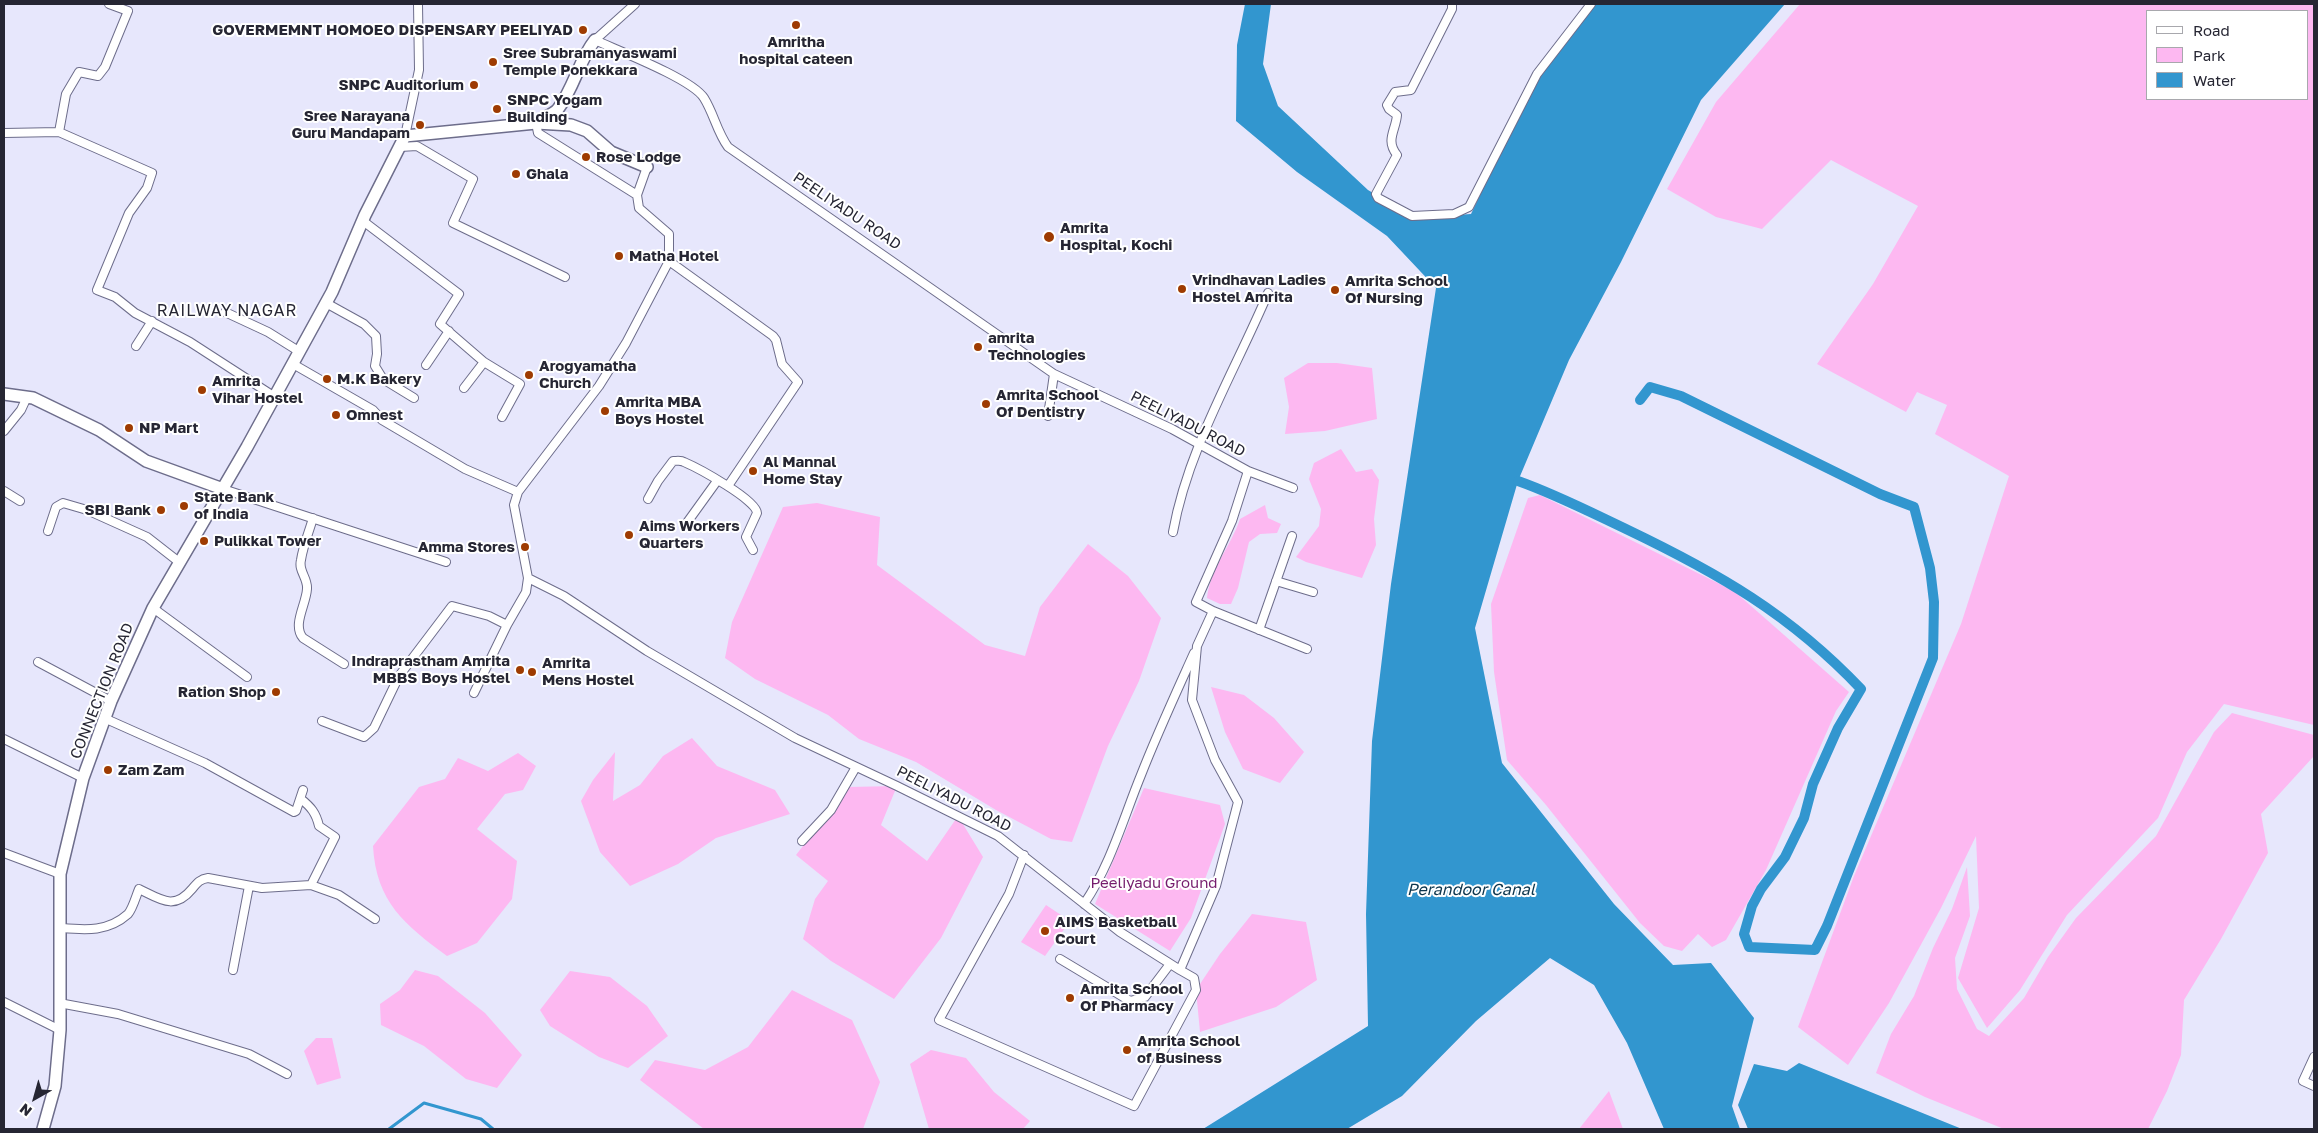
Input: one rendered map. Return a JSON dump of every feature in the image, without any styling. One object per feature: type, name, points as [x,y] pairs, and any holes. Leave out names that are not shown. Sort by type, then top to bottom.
[{"type":"street","points":[[59,132],[66,94],[79,72],[98,76],[105,67],[128,11],[109,4]]},
{"type":"street","points":[[418,4],[418,70],[405,136],[536,123],[571,125],[587,131],[611,152],[647,167],[638,195],[639,208],[669,234],[669,261],[626,343],[599,385],[518,492],[514,505],[528,578],[526,592],[507,625],[474,693]]},
{"type":"street","points":[[536,123],[557,111],[574,82],[589,48],[595,40],[635,4]]},
{"type":"street","points":[[1452,4],[1452,10],[1411,90],[1395,92],[1387,105],[1389,110],[1397,115],[1390,136],[1392,150],[1397,155],[1376,194],[1378,198],[1412,216],[1454,214],[1469,207],[1537,74],[1591,4]]},
{"type":"street","name":"PEELIYADU ROAD","points":[[595,40],[683,80],[696,89],[704,99],[721,138],[728,147],[1054,374],[1172,429],[1248,472],[1232,521],[1196,602],[1213,611]]},
{"type":"street","points":[[536,123],[538,133],[638,195]]},
{"type":"street","points":[[4,133],[59,132],[152,173],[147,188],[129,213],[97,290],[115,296],[136,313],[215,357],[275,397]]},
{"type":"street","name":"CONNECTION ROAD","points":[[43,1129],[55,1086],[60,1030],[60,874],[83,778],[104,718],[153,608],[300,352],[326,303],[363,221],[405,136]]},
{"type":"street","points":[[400,147],[418,146],[473,179],[453,223],[565,277]]},
{"type":"street","points":[[363,221],[459,294],[440,324],[484,362],[520,384],[502,417]]},
{"type":"street","points":[[669,261],[773,336],[776,340],[782,364],[798,382],[728,486]]},
{"type":"street","points":[[1173,532],[1176,513],[1199,445],[1268,293]]},
{"type":"street","points":[[326,303],[364,324],[376,336],[377,354],[375,366],[383,379],[414,398]]},
{"type":"street","points":[[224,312],[268,332],[300,352]]},
{"type":"street","points":[[136,346],[152,321]]},
{"type":"street","points":[[426,365],[449,331]]},
{"type":"street","points":[[464,388],[484,362]]},
{"type":"street","points":[[293,364],[373,410],[382,420],[465,469],[518,492]]},
{"type":"street","points":[[1048,416],[1054,374]]},
{"type":"street","points":[[4,394],[33,398],[99,430],[146,461],[223,489],[446,562]]},
{"type":"street","points":[[4,431],[21,410],[27,397]]},
{"type":"street","points":[[648,499],[658,481],[673,461],[683,460],[728,486],[755,505],[757,510],[746,537],[753,550]]},
{"type":"street","points":[[1248,472],[1292,488]]},
{"type":"street","points":[[686,524],[717,481]]},
{"type":"street","points":[[4,491],[20,501]]},
{"type":"street","points":[[48,531],[56,507],[63,503],[87,510],[147,537],[179,562]]},
{"type":"street","points":[[313,518],[300,560],[300,569],[307,589],[298,626],[299,633],[303,638],[344,664]]},
{"type":"street","points":[[1259,630],[1292,536]]},
{"type":"street","name":"PEELIYADU ROAD","points":[[528,578],[564,596],[647,651],[795,738],[998,836],[1024,856],[1120,932],[1194,978],[1196,990],[1134,1106],[939,1020],[1009,894],[1024,856]]},
{"type":"street","points":[[1276,581],[1313,592]]},
{"type":"street","points":[[322,721],[364,737],[374,728],[399,676],[452,606],[489,616],[507,625]]},
{"type":"street","points":[[153,608],[248,677]]},
{"type":"street","points":[[1084,904],[1097,885],[1117,840],[1140,776],[1213,611],[1307,649]]},
{"type":"street","points":[[1180,970],[1216,886],[1238,802],[1215,760],[1192,700],[1197,646]]},
{"type":"street","points":[[38,662],[111,701]]},
{"type":"street","points":[[104,718],[205,763],[294,812],[303,790]]},
{"type":"street","points":[[4,739],[83,778]]},
{"type":"street","points":[[802,841],[831,810],[856,767]]},
{"type":"street","points":[[300,799],[311,807],[317,816],[319,826],[335,837],[311,885]]},
{"type":"street","points":[[4,853],[60,874]]},
{"type":"street","points":[[61,928],[91,931],[112,924],[128,913],[139,889],[162,900],[176,902],[186,897],[200,879],[208,878],[262,888],[311,885],[339,895],[375,919]]},
{"type":"street","points":[[233,970],[249,886]]},
{"type":"street","points":[[1060,959],[1130,1001],[1145,997],[1170,964]]},
{"type":"street","points":[[4,1002],[60,1030]]},
{"type":"street","points":[[59,1003],[118,1014],[249,1054],[286,1074]]},
{"type":"street","points":[[2314,1057],[2303,1081],[2314,1086]]},
{"type":"green space","points":[[1800,4],[2314,4],[2314,725],[2224,704],[2187,752],[2158,818],[2067,915],[2020,990],[1987,1028],[1958,978],[1979,908],[1976,836],[1941,908],[1889,1003],[1848,1065],[1798,1027],[1854,876],[1961,624],[2009,476],[1935,434],[1947,405],[1917,392],[1906,412],[1817,364],[1873,284],[1918,206],[1831,160],[1762,229],[1716,217],[1667,189],[1716,102]]},
{"type":"green space","points":[[1308,363],[1337,363],[1372,368],[1377,419],[1325,431],[1285,434],[1289,407],[1284,378]]},
{"type":"green space","points":[[1341,449],[1356,472],[1372,469],[1379,480],[1374,519],[1376,545],[1362,578],[1306,562],[1296,557],[1319,526],[1321,509],[1309,479],[1314,463]]},
{"type":"green space","points":[[1540,495],[1734,591],[1849,692],[1836,711],[1766,870],[1726,940],[1712,947],[1698,934],[1682,951],[1664,946],[1640,923],[1546,805],[1507,760],[1494,672],[1491,604],[1528,498]]},
{"type":"green space","points":[[817,503],[880,517],[877,565],[985,645],[1025,656],[1040,607],[1088,544],[1128,576],[1161,618],[1139,681],[1108,746],[1072,842],[1051,839],[996,810],[916,762],[859,739],[828,715],[755,679],[725,658],[732,622],[783,507]]},
{"type":"green space","points":[[1265,505],[1268,518],[1281,524],[1277,533],[1260,534],[1249,542],[1238,588],[1231,604],[1220,604],[1207,598],[1216,567],[1240,519]]},
{"type":"green space","points":[[1211,687],[1244,695],[1274,718],[1304,752],[1280,783],[1243,769],[1225,732]]},
{"type":"green space","points":[[2232,713],[2314,735],[2314,756],[2261,814],[2268,853],[2221,939],[2184,1000],[2181,1055],[2167,1091],[2148,1129],[2004,1129],[1925,1097],[1876,1073],[1891,1034],[1914,996],[1933,948],[1952,909],[1967,867],[1970,916],[1955,958],[1957,989],[1977,1029],[1989,1036],[2024,998],[2048,957],[2076,918],[2156,836],[2214,732]]},
{"type":"green space","points":[[692,738],[717,766],[775,790],[790,814],[716,838],[678,864],[630,886],[600,852],[581,801],[593,780],[615,752],[613,801],[640,785],[663,756]]},
{"type":"green space","points":[[518,753],[536,766],[523,790],[505,794],[477,829],[517,861],[512,899],[477,943],[447,956],[418,934],[395,910],[380,882],[375,866],[373,846],[419,787],[445,779],[458,758],[488,771]]},
{"type":"green space","points":[[897,786],[881,825],[927,861],[958,816],[983,857],[941,938],[894,999],[831,961],[803,939],[815,899],[828,881],[796,855],[848,787]]},
{"type":"green space","name":"Peeliyadu Ground","points":[[1144,788],[1220,805],[1225,824],[1191,918],[1170,951],[1095,904]]},
{"type":"green space","name":"AIMS Basketball Court","points":[[1046,905],[1070,921],[1045,956],[1021,942]]},
{"type":"green space","points":[[1252,914],[1306,922],[1317,980],[1276,1007],[1200,1032],[1196,990],[1220,954]]},
{"type":"green space","points":[[415,970],[438,976],[485,1013],[522,1055],[497,1088],[466,1079],[424,1046],[381,1025],[380,1004],[400,990]]},
{"type":"green space","points":[[570,971],[610,977],[647,1006],[668,1036],[628,1068],[599,1057],[550,1026],[540,1010]]},
{"type":"green space","points":[[792,990],[852,1020],[880,1082],[863,1129],[704,1129],[640,1080],[655,1060],[705,1070],[748,1047]]},
{"type":"green space","points":[[316,1038],[332,1038],[341,1078],[317,1085],[304,1051]]},
{"type":"green space","points":[[931,1050],[966,1058],[994,1092],[1030,1121],[1023,1129],[929,1129],[910,1064]]},
{"type":"green space","points":[[1609,1091],[1623,1129],[1579,1129]]},
{"type":"water","name":"Perandoor Canal","points":[[1245,4],[1271,4],[1263,64],[1278,106],[1368,190],[1415,218],[1471,214],[1550,50],[1587,4],[1785,4],[1701,100],[1621,262],[1569,360],[1518,481],[1475,628],[1502,763],[1614,904],[1673,965],[1711,963],[1754,1018],[1732,1106],[1740,1129],[1664,1129],[1627,1043],[1594,985],[1550,958],[1476,1021],[1402,1096],[1347,1129],[1203,1129],[1368,1026],[1366,914],[1372,741],[1391,584],[1436,288],[1387,236],[1297,172],[1236,121],[1237,45]]},
{"type":"water","points":[[1799,1063],[1962,1129],[1748,1129],[1738,1105],[1754,1064],[1787,1071]]},
{"type":"waterway","points":[[1518,481],[1559,497],[1660,545],[1722,579],[1780,617],[1834,662],[1861,689],[1838,728],[1813,784],[1804,818],[1785,857],[1761,889],[1752,906],[1744,934],[1749,947],[1815,950],[1827,926],[1933,658],[1934,602],[1930,568],[1914,507],[1880,494],[1681,396],[1650,387],[1640,400]]},
{"type":"waterway","points":[[389,1129],[424,1103],[481,1119],[493,1129]]},
{"type":"place","name":"Amritha hospital cateen","points":[[796,25]]},
{"type":"place","name":"GOVERMEMNT HOMOEO DISPENSARY PEELIYAD","points":[[583,30]]},
{"type":"place","name":"Sree Subramanyaswami Temple Ponekkara","points":[[493,62]]},
{"type":"place","name":"SNPC Auditorium","points":[[474,85]]},
{"type":"place","name":"SNPC Yogam Building","points":[[497,109]]},
{"type":"place","name":"Sree Narayana Guru Mandapam","points":[[420,125]]},
{"type":"place","name":"Rose Lodge","points":[[586,157]]},
{"type":"place","name":"Ghala","points":[[516,174]]},
{"type":"place","name":"Amrita Hospital, Kochi","points":[[1049,237]]},
{"type":"place","name":"Matha Hotel","points":[[619,256]]},
{"type":"place","name":"Vrindhavan Ladies Hostel Amrita","points":[[1182,289]]},
{"type":"place","name":"Amrita School Of Nursing","points":[[1335,290]]},
{"type":"place","name":"amrita Technologies","points":[[978,347]]},
{"type":"place","name":"Arogyamatha Church","points":[[529,375]]},
{"type":"place","name":"M.K Bakery","points":[[327,379]]},
{"type":"place","name":"Amrita Vihar Hostel","points":[[202,390]]},
{"type":"place","name":"Amrita School Of Dentistry","points":[[986,404]]},
{"type":"place","name":"Amrita MBA Boys Hostel","points":[[605,411]]},
{"type":"place","name":"Omnest","points":[[336,415]]},
{"type":"place","name":"NP Mart","points":[[129,428]]},
{"type":"place","name":"Al Mannal Home Stay","points":[[753,471]]},
{"type":"place","name":"State Bank of India","points":[[184,506]]},
{"type":"place","name":"SBI Bank","points":[[161,510]]},
{"type":"place","name":"Aims Workers Quarters","points":[[629,535]]},
{"type":"place","name":"Pulikkal Tower","points":[[204,541]]},
{"type":"place","name":"Amma Stores","points":[[525,547]]},
{"type":"place","name":"Indraprastham Amrita MBBS Boys Hostel","points":[[520,670]]},
{"type":"place","name":"Amrita Mens Hostel","points":[[532,672]]},
{"type":"place","name":"Ration Shop","points":[[276,692]]},
{"type":"place","name":"Zam Zam","points":[[108,770]]},
{"type":"place","name":"AIMS Basketball Court","points":[[1045,931]]},
{"type":"place","name":"Amrita School Of Pharmacy","points":[[1070,998]]},
{"type":"place","name":"Amrita School of Business","points":[[1127,1050]]},
{"type":"district","name":"RAILWAY NAGAR","points":[[227,311]]}]
